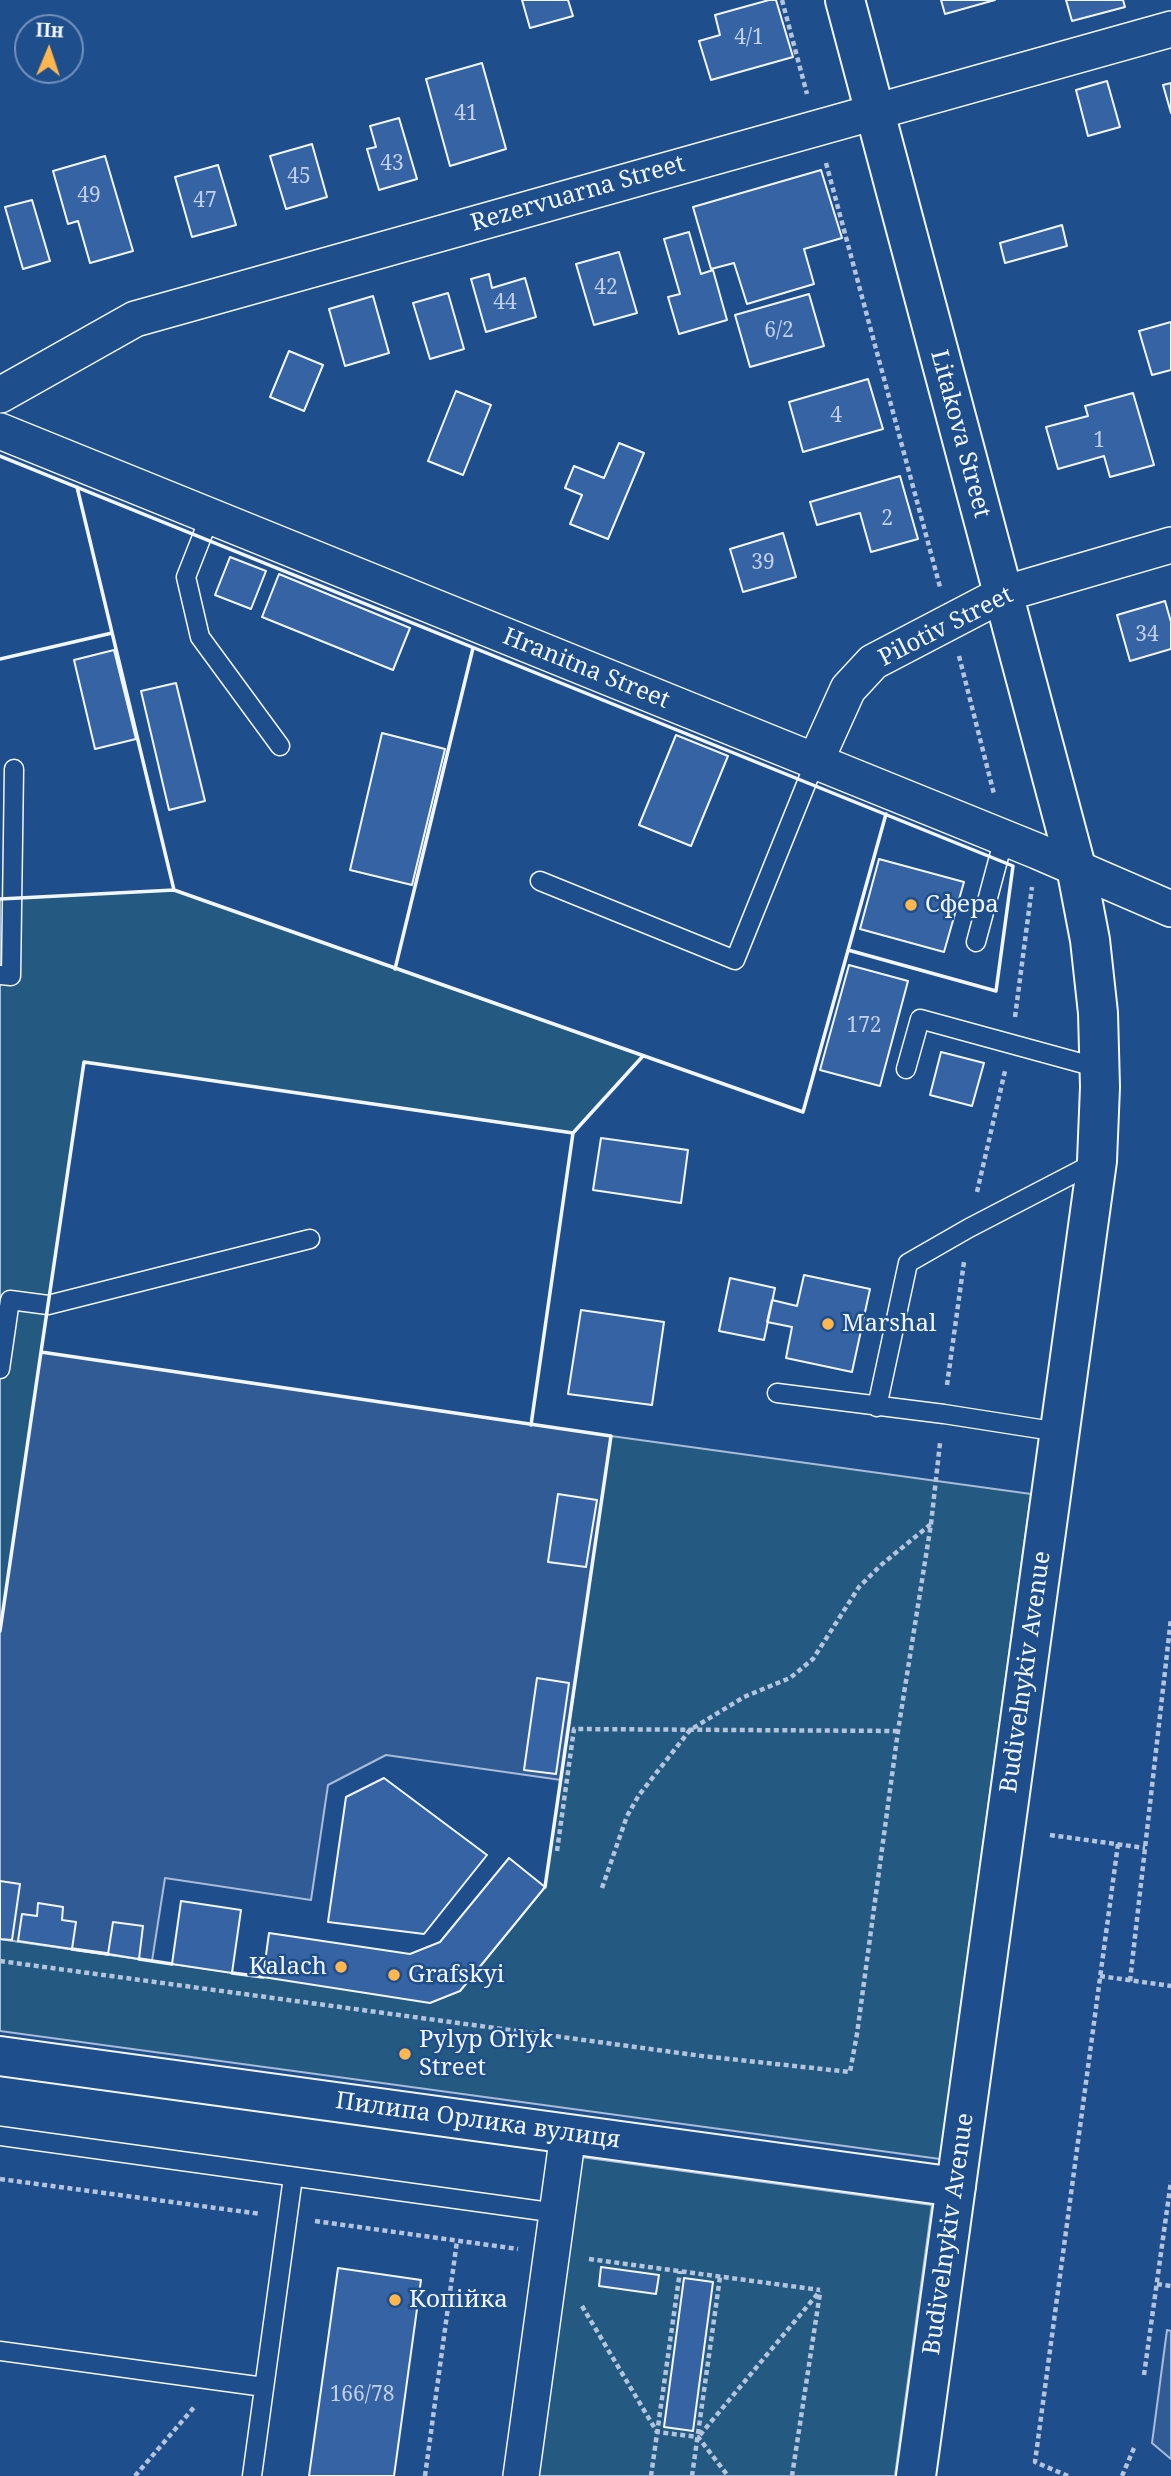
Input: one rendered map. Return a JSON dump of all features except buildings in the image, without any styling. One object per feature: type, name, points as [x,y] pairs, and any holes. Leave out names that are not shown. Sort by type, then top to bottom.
[{"type":"main road","name":"Litakova Street","points":[[845,0],[1076,867]]},
{"type":"main road","name":"Budivelnykiv Avenue","points":[[916,2476],[1097,1161],[1098,1013],[1090,940],[1076,867]]},
{"type":"main road","name":"Пилипа Орлика вулиця","points":[[0,2056],[956,2186]]},
{"type":"street","name":"Rezervuarna Street","points":[[0,395],[135,318],[1171,29]]},
{"type":"street","name":"Hranitna Street","points":[[0,431],[1037,851],[1171,909]]},
{"type":"street","name":"Pilotiv Street","points":[[815,762],[848,689],[873,662],[1003,594],[1171,545]]},
{"type":"street","points":[[521,2476],[568,2134]]},
{"type":"lane","points":[[210,516],[186,577],[200,637],[280,746]]},
{"type":"lane","points":[[540,881],[734,960],[815,762]]},
{"type":"lane","points":[[0,975],[11,975],[14,769]]},
{"type":"lane","points":[[976,942],[1004,838]]},
{"type":"lane","points":[[906,1069],[920,1019],[1099,1068]]},
{"type":"lane","points":[[877,1407],[908,1263],[1097,1161]]},
{"type":"lane","points":[[0,1369],[10,1300],[48,1305],[310,1239]]},
{"type":"lane","points":[[778,1393],[1059,1432]]},
{"type":"lane","points":[[0,2136],[557,2213]]},
{"type":"lane","points":[[252,2476],[293,2177]]},
{"type":"lane","points":[[0,2351],[264,2387]]},
{"type":"path","points":[[782,0],[984,748],[1004,838]]},
{"type":"path","points":[[0,1961],[689,2055],[850,2072],[898,1731],[931,1524],[969,1228],[1011,1044],[1037,851]]},
{"type":"path","points":[[602,1888],[627,1816],[639,1795],[690,1730],[744,1697],[790,1678],[813,1658],[859,1587],[931,1524]]},
{"type":"path","points":[[1130,1981],[1171,1619]]},
{"type":"path","points":[[557,1852],[574,1729],[898,1731]]},
{"type":"path","points":[[1050,1835],[1145,1849]]},
{"type":"path","points":[[1068,2476],[1035,2462],[1118,1844]]},
{"type":"path","points":[[1100,1976],[1171,1986]]},
{"type":"path","points":[[0,2179],[820,2290]]},
{"type":"path","points":[[1144,2375],[1171,2181]]},
{"type":"path","points":[[425,2476],[457,2241]]},
{"type":"path","points":[[552,2254],[657,2432]]},
{"type":"path","points":[[651,2476],[680,2272]]},
{"type":"path","points":[[692,2476],[720,2277]]},
{"type":"path","points":[[1157,2284],[1171,2286]]},
{"type":"path","points":[[698,2437],[820,2290]]},
{"type":"path","points":[[792,2476],[820,2290]]},
{"type":"path","points":[[135,2476],[216,2380]]},
{"type":"path","points":[[657,2432],[698,2437],[728,2476]]},
{"type":"path","points":[[1122,2476],[1134,2448]]},
{"type":"shaded area","points":[[174,890],[643,1056],[573,1133],[84,1062],[0,1631],[0,899]]},
{"type":"shaded area","points":[[41,1352],[611,1436],[561,1780],[386,1755],[328,1785],[311,1900],[165,1878],[152,1961],[0,1939],[0,1631]]},
{"type":"shaded area","points":[[611,1436],[1031,1494],[940,2159],[0,2031],[0,1939],[263,1977],[460,1991],[545,1887]]},
{"type":"shaded area","points":[[581,2157],[932,2205],[895,2476],[537,2476]]},
{"type":"shaded area","points":[[1167,2330],[1171,2331],[1171,2459],[1152,2443]]},
{"type":"wall","points":[[0,456],[1013,866],[996,991],[848,950]]},
{"type":"wall","points":[[77,487],[174,890]]},
{"type":"wall","points":[[0,659],[112,633]]},
{"type":"wall","points":[[395,969],[473,648]]},
{"type":"wall","points":[[0,899],[174,890],[803,1112],[886,814]]},
{"type":"wall","points":[[573,1133],[643,1056]]},
{"type":"wall","points":[[41,1352],[84,1062],[573,1133],[531,1425]]},
{"type":"wall","points":[[0,1631],[41,1352],[611,1436],[545,1887]]},
{"type":"wall","points":[[72,1949],[108,1954]]},
{"type":"wall","points":[[139,1959],[172,1964]]},
{"type":"wall","points":[[232,1973],[263,1977]]},
{"type":"place","name":"Сфера","points":[[911,905]]},
{"type":"place","name":"Marshal","points":[[828,1324]]},
{"type":"place","name":"Kalach","points":[[341,1967]]},
{"type":"place","name":"Grafskyi","points":[[394,1975]]},
{"type":"place","name":"Pylyp Orlyk Street","points":[[405,2054]]},
{"type":"place","name":"Копійка","points":[[395,2300]]}]
